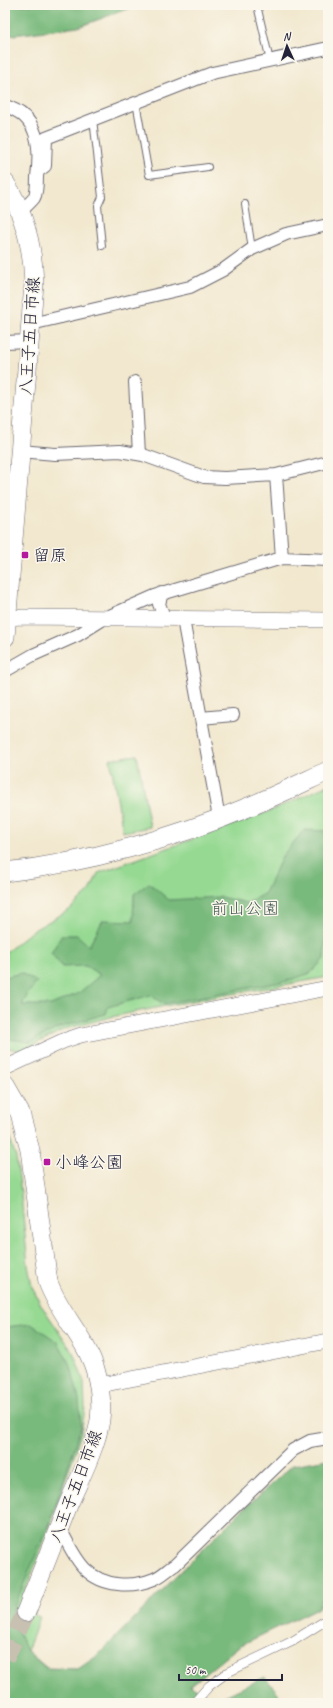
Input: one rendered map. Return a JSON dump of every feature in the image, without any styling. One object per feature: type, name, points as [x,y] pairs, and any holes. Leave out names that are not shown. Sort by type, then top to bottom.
[{"type":"main road","name":"八王子五日市線","points":[[5,183],[20,212],[28,234],[33,263],[30,333],[5,637]]},
{"type":"main road","points":[[5,872],[27,870],[97,855],[151,841],[220,818],[328,771]]},
{"type":"main road","name":"八王子五日市線","points":[[5,1087],[20,1113],[30,1150],[48,1282],[61,1309],[90,1355],[100,1385],[101,1407],[100,1422],[85,1466],[59,1527],[26,1612]]},
{"type":"street","points":[[38,171],[45,166],[46,138],[212,73],[328,48]]},
{"type":"street","points":[[5,106],[16,110],[25,117],[32,125],[36,135],[38,171],[34,198],[20,212]]},
{"type":"street","points":[[5,342],[30,333],[190,287],[223,270],[252,248],[286,234],[328,225]]},
{"type":"street","points":[[135,382],[139,454]]},
{"type":"street","points":[[20,451],[55,454],[120,451],[139,454],[163,461],[204,477],[251,478],[276,475],[328,462]]},
{"type":"street","points":[[276,475],[282,558]]},
{"type":"street","points":[[5,671],[33,655],[78,635],[105,618],[162,593],[282,558],[328,560]]},
{"type":"street","points":[[162,593],[159,604],[165,619]]},
{"type":"street","points":[[6,618],[328,620]]},
{"type":"street","points":[[183,619],[220,818]]},
{"type":"street","points":[[201,718],[233,715]]},
{"type":"street","points":[[5,1068],[57,1043],[81,1035],[328,988]]},
{"type":"street","points":[[100,1385],[328,1341]]},
{"type":"street","points":[[59,1527],[75,1556],[86,1569],[100,1580],[116,1585],[136,1584],[155,1579],[174,1565],[293,1450],[310,1441],[328,1438]]},
{"type":"street","points":[[194,1703],[209,1686],[228,1672],[293,1641],[328,1619]]},
{"type":"lane","points":[[257,5],[270,60]]},
{"type":"lane","points":[[136,102],[149,176],[208,167]]},
{"type":"lane","points":[[93,119],[102,198],[98,206],[102,246]]},
{"type":"lane","points":[[245,204],[252,248]]},
{"type":"green space","points":[[5,5],[138,5],[78,27],[5,36]]},
{"type":"green space","points":[[137,755],[150,827],[123,832],[110,759]]},
{"type":"green space","name":"前山公園","points":[[328,785],[328,977],[111,1017],[65,1029],[21,1051],[8,1048],[5,1043],[5,953],[32,931],[69,910],[90,891],[98,873],[268,812]]},
{"type":"green space","points":[[304,830],[328,831],[328,932],[326,934],[324,959],[311,973],[287,981],[163,1004],[151,995],[108,1007],[106,1014],[61,1027],[31,1042],[7,1039],[5,1034],[5,977],[21,973],[37,982],[29,992],[22,1005],[51,1005],[79,993],[100,975],[86,966],[62,967],[51,953],[62,935],[77,935],[89,946],[103,920],[133,921],[134,894],[149,883],[169,900],[220,897],[247,903],[265,893],[283,855]]},
{"type":"green space","points":[[5,1125],[16,1157],[28,1265],[32,1287],[41,1305],[73,1352],[84,1382],[85,1408],[81,1434],[51,1524],[18,1609],[40,1617],[27,1651],[48,1669],[81,1670],[184,1635],[5,1703]]},
{"type":"green space","points":[[31,1324],[58,1342],[71,1367],[79,1399],[81,1427],[52,1516],[11,1615],[27,1651],[46,1668],[78,1669],[97,1656],[240,1512],[293,1465],[328,1459],[328,1587],[318,1608],[239,1646],[190,1686],[216,1700],[265,1677],[278,1693],[280,1703],[5,1703],[5,1327]]},
{"type":"tunnel","points":[[5,1658],[26,1612]]},
{"type":"place","name":"留原","points":[[25,555]]},
{"type":"place","name":"小峰公園","points":[[47,1162]]}]
